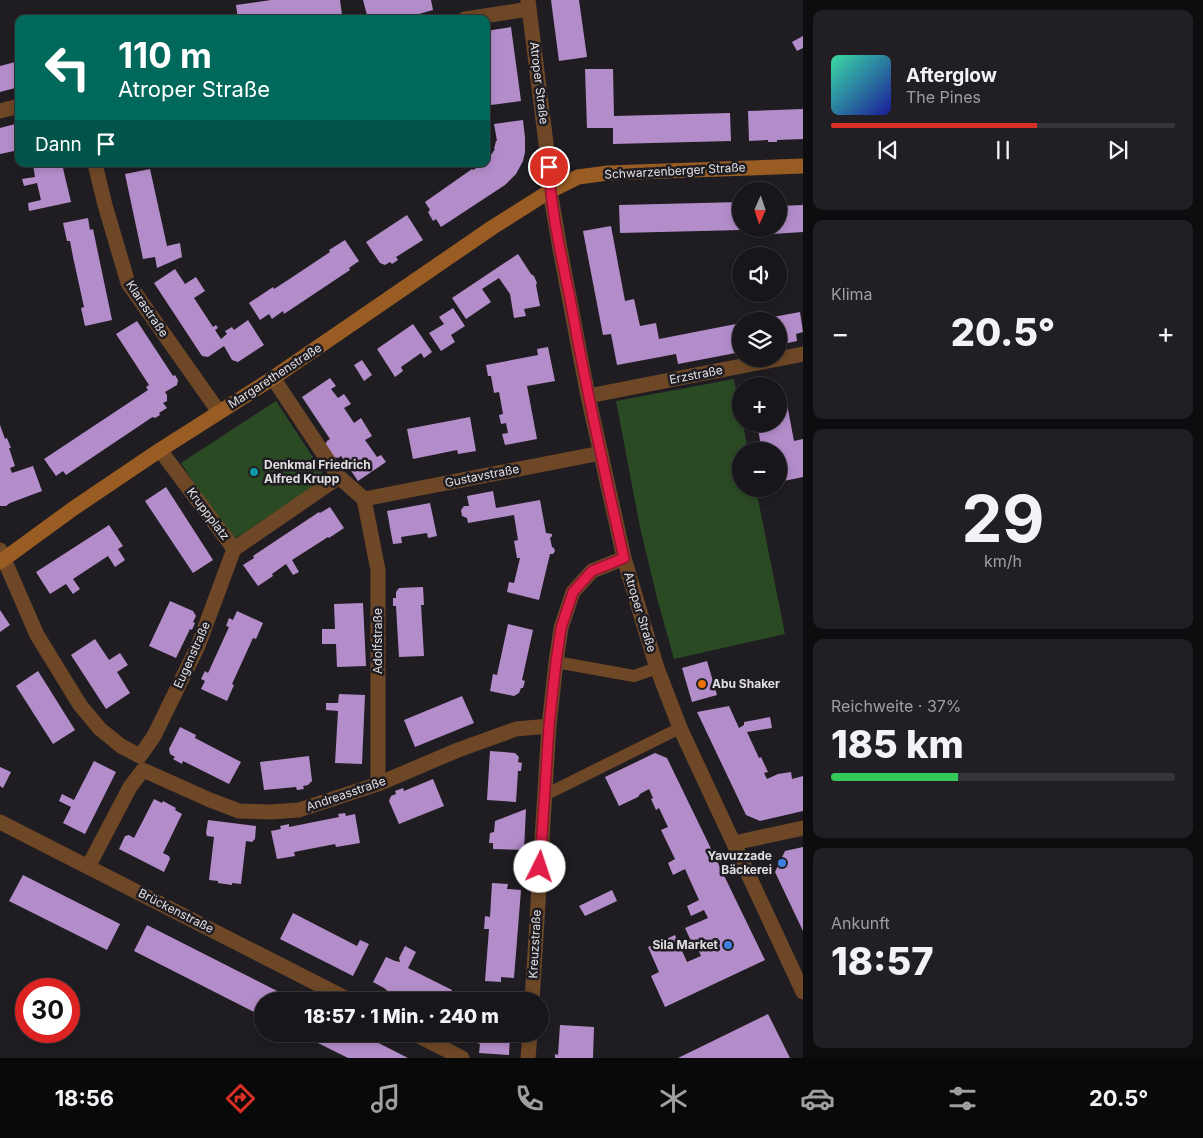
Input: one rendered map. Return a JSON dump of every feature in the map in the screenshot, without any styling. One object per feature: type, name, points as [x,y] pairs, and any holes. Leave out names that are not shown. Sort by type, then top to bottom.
[{"type":"main road","name":"Schwarzenberger Straße","points":[[550,191],[578,177],[608,173],[803,166]]},
{"type":"main road","name":"Margarethenstraße","points":[[1,557],[160,450],[273,378],[485,233],[550,191]]},
{"type":"street","points":[[483,15],[529,5]]},
{"type":"street","name":"Atroper Straße","points":[[529,5],[549,167],[550,191],[588,396],[624,558],[657,668],[680,728],[803,992]]},
{"type":"street","points":[[0,111],[15,107]]},
{"type":"street","name":"Klarastraße","points":[[96,167],[128,283],[220,412]]},
{"type":"street","name":"Erzstraße","points":[[588,396],[803,354]]},
{"type":"street","points":[[273,378],[338,478],[364,499]]},
{"type":"street","name":"Kruppplatz","points":[[160,450],[234,549],[338,478]]},
{"type":"street","name":"Gustavstraße","points":[[364,499],[601,453]]},
{"type":"street","name":"Adolfstraße","points":[[364,499],[378,570],[378,784]]},
{"type":"street","name":"Eugenstraße","points":[[88,867],[130,787],[198,646],[234,549]]},
{"type":"street","name":"Andreasstraße","points":[[1,557],[37,635],[80,705],[100,729],[141,763],[210,800],[239,811],[271,812],[299,810],[378,784],[458,750],[516,729],[549,726]]},
{"type":"street","name":"Kreuzstraße","points":[[533,992],[549,726],[561,628],[573,592],[592,571],[624,558]]},
{"type":"street","name":"Brückenstraße","points":[[0,822],[333,992]]},
{"type":"street","points":[[734,843],[803,828]]},
{"type":"street","points":[[431,1042],[462,1058]]},
{"type":"street","points":[[528,1058],[529,1042]]},
{"type":"lane","points":[[556,662],[634,676],[657,668]]},
{"type":"lane","points":[[545,795],[680,728]]},
{"type":"green space","points":[[732,379],[732,432],[744,432],[746,442],[732,442],[732,497],[758,497],[785,634],[674,659],[640,527],[616,401]]},
{"type":"green space","points":[[276,401],[322,471],[323,478],[318,484],[236,538],[228,536],[181,463]]},
{"type":"building","points":[[271,0],[340,0],[342,15],[237,15],[236,5]]},
{"type":"building","points":[[363,0],[431,0],[433,10],[415,15],[367,15]]},
{"type":"building","points":[[551,0],[579,0],[587,57],[559,61]]},
{"type":"building","points":[[511,27],[521,101],[491,105],[490,30]]},
{"type":"building","points":[[803,36],[803,48],[797,51],[792,42]]},
{"type":"building","points":[[15,62],[15,88],[0,92],[0,66]]},
{"type":"building","points":[[585,69],[613,69],[614,116],[730,113],[731,141],[613,144],[613,128],[587,128]]},
{"type":"building","points":[[803,109],[803,139],[777,140],[777,142],[768,142],[768,140],[749,141],[748,111]]},
{"type":"building","points":[[523,120],[525,152],[523,161],[516,174],[505,185],[441,227],[436,219],[433,221],[428,212],[430,210],[425,202],[472,169],[490,167],[490,156],[495,149],[497,141],[494,124]]},
{"type":"building","points":[[15,124],[15,151],[0,154],[0,128]]},
{"type":"building","points":[[33,167],[63,167],[71,202],[29,211],[28,203],[41,200],[37,183],[24,186],[22,179],[35,177]]},
{"type":"building","points":[[150,169],[167,246],[180,243],[182,257],[157,268],[155,257],[143,259],[125,174]]},
{"type":"building","points":[[732,202],[732,230],[620,233],[619,205]]},
{"type":"building","points":[[803,205],[803,232],[788,233],[788,206]]},
{"type":"building","points":[[407,215],[423,240],[396,257],[398,260],[392,264],[390,262],[385,265],[380,263],[366,242]]},
{"type":"building","points":[[88,218],[90,230],[93,229],[112,320],[85,326],[81,308],[84,307],[70,241],[67,241],[63,223]]},
{"type":"building","points":[[611,226],[625,301],[634,299],[640,326],[656,323],[659,339],[732,325],[732,354],[678,364],[676,354],[617,365],[611,334],[603,335],[583,231]]},
{"type":"building","points":[[345,240],[359,261],[349,268],[350,270],[284,314],[283,311],[272,319],[269,314],[260,320],[249,303],[273,287],[274,289],[288,280]]},
{"type":"building","points":[[518,254],[537,283],[540,306],[524,309],[526,316],[514,318],[510,294],[499,278],[482,289],[491,302],[466,319],[452,298]]},
{"type":"building","points":[[175,269],[185,284],[196,277],[205,291],[194,298],[213,327],[216,325],[218,328],[215,330],[221,339],[227,334],[225,331],[232,327],[234,330],[248,320],[264,345],[238,362],[232,360],[224,346],[208,357],[202,356],[154,283]]},
{"type":"building","points":[[453,308],[465,326],[451,335],[455,342],[441,351],[429,333],[444,324],[439,317]]},
{"type":"building","points":[[800,312],[803,332],[796,334],[797,341],[787,343],[787,314]]},
{"type":"building","points":[[137,321],[173,376],[175,375],[178,380],[177,385],[165,392],[167,401],[163,403],[167,408],[159,413],[160,415],[151,418],[66,475],[63,471],[56,476],[44,459],[148,390],[146,387],[149,385],[116,334]]},
{"type":"building","points":[[413,324],[432,352],[424,358],[421,353],[401,367],[403,371],[395,377],[377,349]]},
{"type":"building","points":[[548,347],[555,381],[527,386],[537,439],[505,445],[502,434],[508,433],[506,423],[501,424],[499,415],[503,414],[499,392],[494,393],[491,376],[488,376],[486,365],[538,355],[537,349]]},
{"type":"building","points":[[362,360],[372,375],[364,381],[354,365]]},
{"type":"building","points":[[330,378],[336,386],[331,389],[338,398],[344,394],[351,404],[344,408],[354,423],[361,418],[372,436],[365,440],[377,457],[381,455],[386,462],[358,481],[341,456],[338,458],[334,457],[325,445],[330,439],[302,397]]},
{"type":"building","points":[[787,404],[794,441],[803,439],[803,477],[787,480],[787,442],[760,442],[758,432],[787,432]]},
{"type":"building","points":[[470,417],[476,451],[458,454],[457,450],[413,459],[407,429]]},
{"type":"building","points":[[0,425],[5,439],[7,438],[11,448],[9,448],[15,466],[10,468],[12,473],[33,466],[42,491],[6,506],[0,506]]},
{"type":"building","points":[[166,487],[213,560],[193,573],[145,501]]},
{"type":"building","points":[[493,491],[496,508],[540,500],[546,533],[552,534],[550,538],[555,551],[553,554],[550,554],[539,600],[507,592],[509,582],[514,583],[520,558],[517,558],[514,541],[518,540],[514,515],[468,523],[467,518],[462,516],[461,510],[464,506],[469,506],[467,496]]},
{"type":"building","points":[[430,503],[437,536],[428,538],[427,533],[401,537],[402,543],[393,544],[387,511]]},
{"type":"building","points":[[330,507],[344,528],[292,560],[299,572],[293,575],[286,564],[258,586],[243,565],[254,558],[253,556],[319,512]]},
{"type":"building","points":[[109,525],[123,546],[118,549],[125,560],[115,567],[108,556],[73,579],[80,589],[73,594],[66,584],[50,594],[36,572]]},
{"type":"building","points":[[423,587],[424,605],[421,605],[424,656],[399,657],[396,606],[393,606],[393,598],[396,598],[396,592],[399,588]]},
{"type":"building","points":[[170,601],[193,611],[196,616],[192,630],[190,629],[176,658],[149,646]]},
{"type":"building","points":[[363,603],[366,666],[337,667],[336,644],[322,644],[322,629],[335,629],[334,604]]},
{"type":"building","points":[[0,610],[10,625],[0,632]]},
{"type":"building","points":[[237,611],[263,623],[256,639],[253,638],[232,684],[234,685],[227,701],[201,689],[205,681],[201,679],[205,671],[208,673],[229,627],[226,626],[229,618],[233,620]]},
{"type":"building","points":[[508,624],[533,630],[522,680],[525,681],[523,688],[514,696],[490,691],[493,674],[497,675]]},
{"type":"building","points":[[95,639],[109,660],[120,653],[128,665],[117,672],[130,693],[106,709],[71,655]]},
{"type":"building","points":[[707,661],[717,695],[692,702],[682,668]]},
{"type":"building","points":[[38,671],[75,730],[53,744],[16,686]]},
{"type":"building","points":[[339,694],[365,695],[362,764],[335,763],[338,711],[326,710],[326,703],[338,703]]},
{"type":"building","points":[[462,696],[474,723],[415,747],[404,720]]},
{"type":"building","points":[[729,706],[739,728],[744,725],[744,722],[770,717],[772,728],[747,732],[768,772],[764,773],[767,779],[778,774],[791,772],[792,779],[803,776],[803,811],[760,821],[746,815],[697,712]]},
{"type":"building","points":[[180,727],[196,735],[195,738],[241,762],[229,784],[183,761],[182,764],[173,759],[175,757],[170,754],[169,749]]},
{"type":"building","points":[[490,751],[515,753],[519,757],[518,762],[522,763],[521,771],[518,771],[516,802],[487,800]]},
{"type":"building","points":[[655,753],[667,758],[765,960],[665,1007],[651,976],[659,972],[648,947],[675,935],[687,962],[701,956],[695,942],[692,943],[685,928],[708,918],[704,910],[691,916],[687,906],[699,900],[685,869],[673,875],[668,863],[675,859],[661,830],[668,827],[659,808],[656,810],[649,789],[638,797],[619,806],[605,777]]},
{"type":"building","points":[[309,756],[312,781],[308,785],[303,786],[304,789],[297,790],[296,787],[264,790],[260,762]]},
{"type":"building","points":[[94,761],[116,772],[85,834],[63,823],[71,807],[59,801],[62,794],[74,800]]},
{"type":"building","points":[[0,767],[11,772],[3,788],[0,786]]},
{"type":"building","points":[[433,779],[444,806],[399,824],[389,801],[391,796],[396,794],[395,791],[403,788],[404,791]]},
{"type":"building","points":[[154,799],[162,803],[163,801],[176,808],[175,810],[182,814],[163,853],[169,856],[170,859],[164,872],[119,849],[125,836],[129,835],[134,838]]},
{"type":"building","points":[[526,809],[524,850],[493,849],[493,843],[489,843],[490,833],[494,832],[495,821]]},
{"type":"building","points":[[345,813],[346,816],[355,814],[360,843],[336,847],[335,844],[294,852],[295,856],[277,859],[271,831],[281,829],[280,826],[289,824],[289,827],[339,817],[338,814]]},
{"type":"building","points":[[208,820],[256,826],[255,839],[252,842],[246,841],[241,884],[232,883],[232,885],[209,880],[214,837],[207,836]]},
{"type":"building","points":[[803,847],[803,931],[775,872],[785,851]]},
{"type":"building","points":[[23,875],[120,924],[107,950],[9,901]]},
{"type":"building","points":[[492,883],[508,884],[507,889],[521,890],[514,978],[501,977],[501,982],[485,981],[489,929],[484,929],[485,916],[490,917]]},
{"type":"building","points":[[612,890],[617,901],[585,916],[579,906]]},
{"type":"building","points":[[293,913],[357,946],[360,940],[369,944],[353,976],[280,939]]},
{"type":"building","points":[[147,925],[279,992],[254,992],[254,1012],[134,951]]},
{"type":"building","points":[[405,946],[416,952],[408,968],[452,990],[451,992],[389,992],[373,982],[386,957],[400,962],[399,958]]},
{"type":"building","points":[[768,1014],[790,1058],[678,1058]]},
{"type":"building","points":[[560,1025],[594,1027],[593,1058],[555,1058],[555,1054],[558,1055]]},
{"type":"building","points":[[316,1042],[377,1042],[408,1058],[348,1058]]},
{"type":"building","points":[[510,1042],[509,1055],[479,1053],[480,1044],[477,1043]]},
{"type":"place","name":"Denkmal Friedrich Alfred Krupp","points":[[254,472]]},
{"type":"place","name":"Abu Shaker","points":[[702,684]]},
{"type":"place","name":"Yavuzzade Bäckerei","points":[[782,863]]},
{"type":"place","name":"Sila Market","points":[[728,945]]},
{"type":"route","points":[[540,867],[549,726],[561,628],[573,592],[592,571],[624,558],[588,396],[550,191],[549,167]]}]
